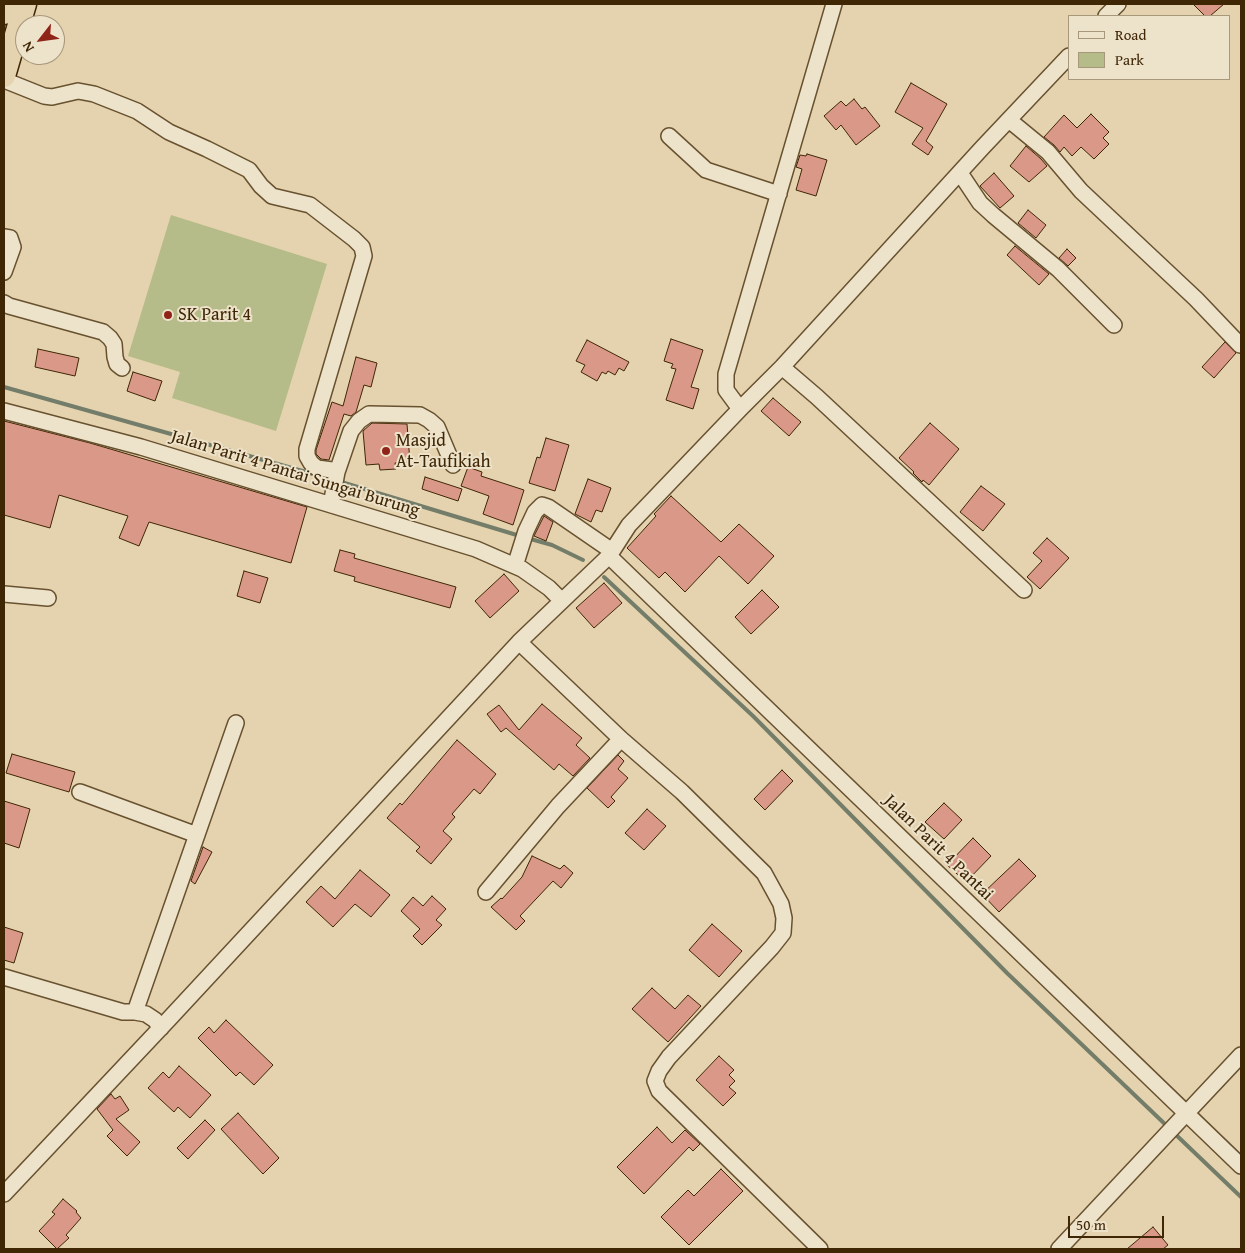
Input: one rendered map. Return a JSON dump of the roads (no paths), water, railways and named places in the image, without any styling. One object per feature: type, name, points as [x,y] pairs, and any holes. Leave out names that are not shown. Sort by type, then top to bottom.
[{"type":"highway","points":[[4,12],[6,4]]},
{"type":"highway","points":[[4,76],[25,4]]},
{"type":"street","points":[[740,410],[726,390],[726,374],[834,4]]},
{"type":"street","points":[[1107,15],[1118,4]]},
{"type":"street","points":[[4,1194],[161,1028],[519,642],[611,554],[629,525],[782,367],[1068,57]]},
{"type":"street","points":[[4,80],[44,96],[52,97],[78,91],[94,94],[137,111],[169,132],[249,170],[261,186],[272,196],[310,205],[362,247],[364,256],[307,449],[307,456],[311,463],[317,468],[332,470],[336,479]]},
{"type":"street","points":[[1009,120],[1048,152],[1081,190],[1196,299],[1240,344]]},
{"type":"street","points":[[669,136],[706,170],[779,194]]},
{"type":"street","points":[[960,173],[980,203],[1058,269],[1114,325]]},
{"type":"street","points":[[4,236],[10,238],[13,247],[4,272]]},
{"type":"street","points":[[4,303],[103,332],[114,344],[117,364],[122,368]]},
{"type":"street","points":[[782,367],[817,397],[1024,590]]},
{"type":"street","name":"Jalan Parit 4 Pantai Sungai Burung","points":[[4,411],[141,446],[476,549],[522,569],[549,588],[562,601]]},
{"type":"street","points":[[331,505],[336,479],[351,432],[360,420],[369,414],[420,415],[429,420],[437,427],[453,465]]},
{"type":"street","name":"Jalan Parit 4 Pantai","points":[[515,566],[526,531],[535,512],[542,506],[548,507],[611,554],[1241,1166]]},
{"type":"street","points":[[4,594],[48,598]]},
{"type":"street","points":[[519,642],[621,739],[682,792],[764,873],[780,904],[784,918],[783,933],[669,1057],[659,1071],[655,1081],[659,1092],[820,1249]]},
{"type":"street","points":[[134,1012],[236,723]]},
{"type":"street","points":[[486,892],[558,806],[621,739]]},
{"type":"street","points":[[80,792],[197,834]]},
{"type":"street","points":[[4,977],[123,1012],[146,1014],[155,1020],[161,1028]]},
{"type":"street","points":[[1059,1249],[1241,1055]]},
{"type":"waterway","points":[[4,387],[331,479]]},
{"type":"waterway","points":[[338,481],[520,536]]},
{"type":"waterway","points":[[527,538],[552,545],[583,560]]},
{"type":"waterway","points":[[604,577],[753,716],[1007,973],[1168,1127]]},
{"type":"waterway","points":[[1173,1132],[1241,1197]]},
{"type":"place","name":"SK Parit 4","points":[[168,315]]},
{"type":"place","name":"Masjid At-Taufikiah","points":[[386,451]]}]
